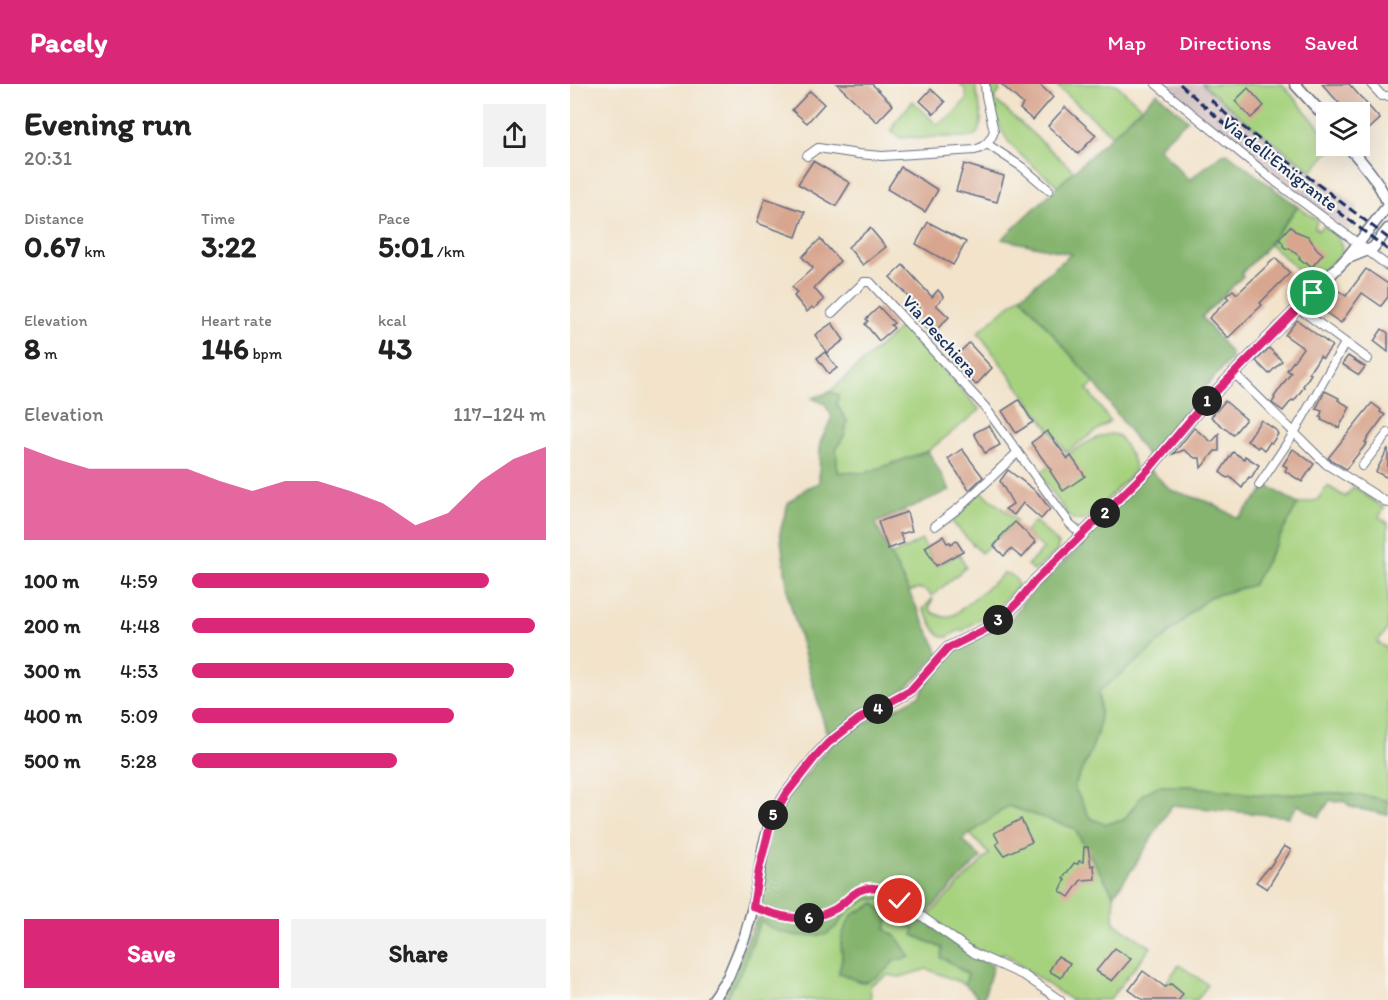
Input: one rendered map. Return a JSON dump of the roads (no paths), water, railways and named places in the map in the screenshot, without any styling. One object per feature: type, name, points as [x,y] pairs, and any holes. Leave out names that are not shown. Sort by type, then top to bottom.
[{"type":"street","points":[[807,156],[818,148],[882,156],[982,148],[993,135],[994,130],[985,84]]},
{"type":"street","name":"Via dell'Emigrante","points":[[1156,84],[1276,182],[1388,266]]},
{"type":"street","points":[[1295,84],[1316,107]]},
{"type":"street","points":[[1371,84],[1382,96],[1388,96]]},
{"type":"street","points":[[987,144],[1022,167],[1049,190]]},
{"type":"street","points":[[1357,156],[1380,186],[1387,205],[1388,221]]},
{"type":"street","points":[[1359,156],[1388,184]]},
{"type":"street","points":[[712,1000],[728,977],[745,936],[772,818],[787,793],[816,756],[828,743],[859,719],[910,691],[948,648],[1002,618],[1034,582],[1149,469],[1201,407],[1346,260],[1387,205]]},
{"type":"street","points":[[1346,260],[1355,254],[1373,248],[1388,229]]},
{"type":"street","name":"Via Peschiera","points":[[832,313],[864,282],[870,282],[985,407],[1070,524],[1083,535]]},
{"type":"street","points":[[1298,308],[1368,359]]},
{"type":"street","points":[[1259,485],[1294,433],[1345,343]]},
{"type":"street","points":[[1234,373],[1326,464],[1388,503]]},
{"type":"street","points":[[1362,466],[1388,433]]},
{"type":"street","points":[[935,526],[960,507],[1018,452]]},
{"type":"street","points":[[753,907],[789,918],[810,918],[836,908],[855,892],[866,888],[876,888],[900,901],[974,953],[1025,976],[1060,1000]]},
{"type":"railway","points":[[1180,84],[1219,119],[1388,250]]},
{"type":"railway","points":[[1211,100],[1226,114],[1388,238]]}]
